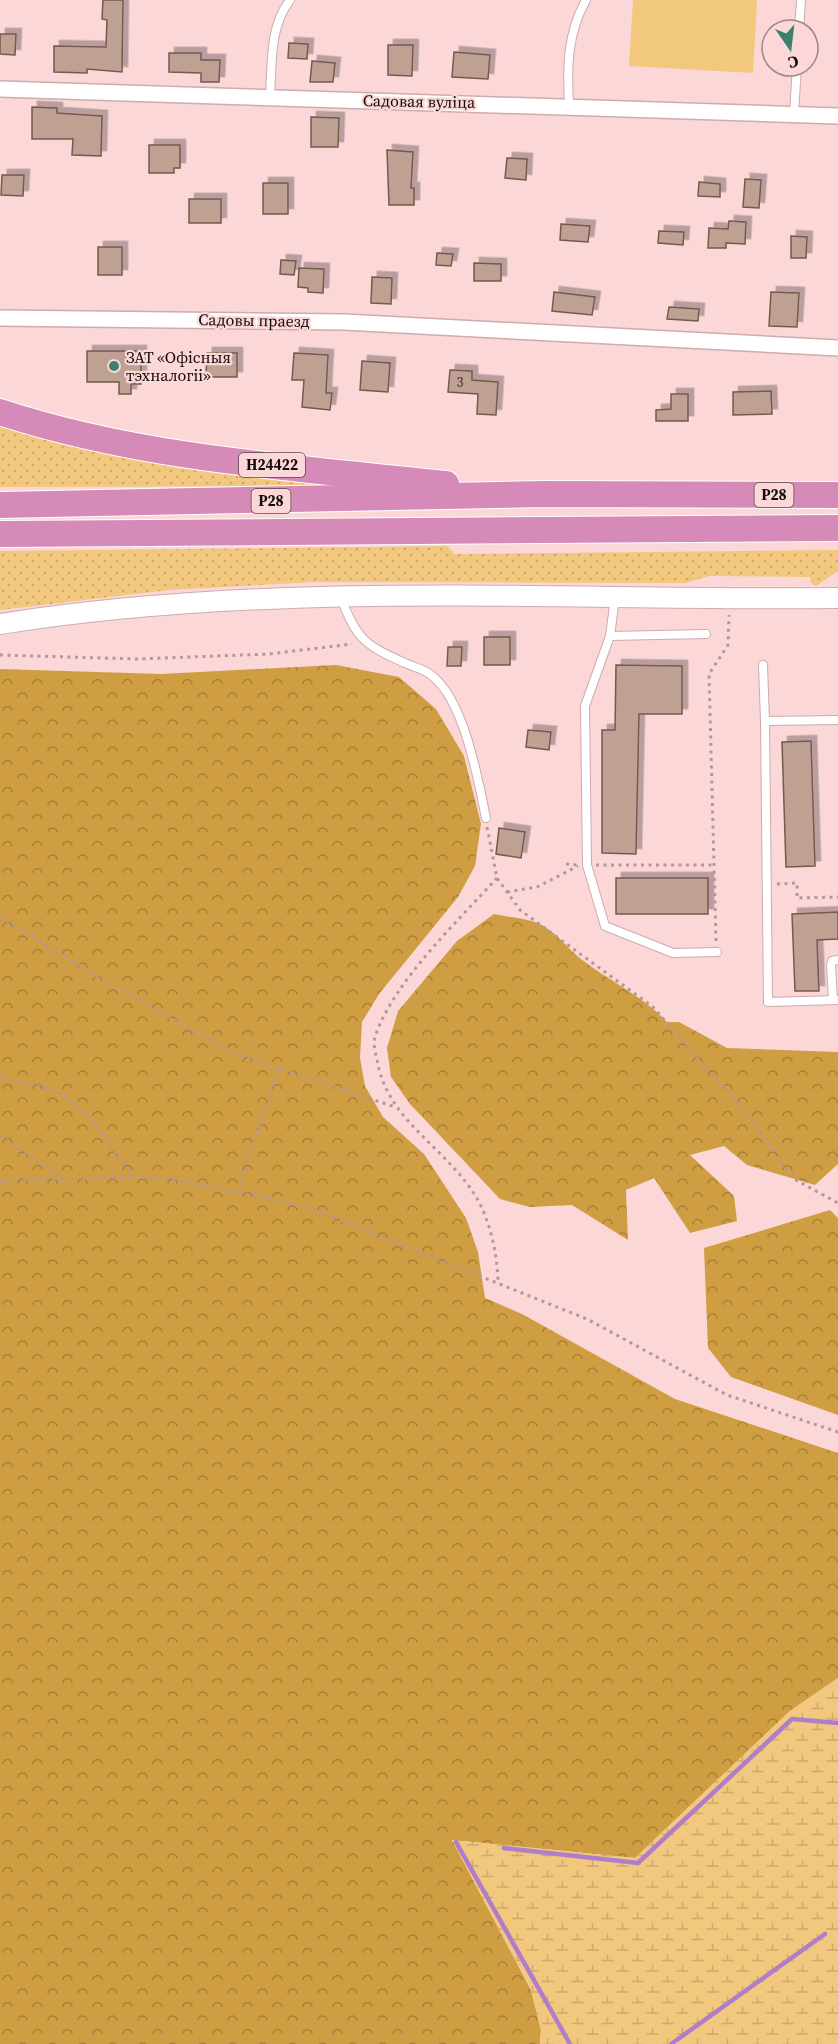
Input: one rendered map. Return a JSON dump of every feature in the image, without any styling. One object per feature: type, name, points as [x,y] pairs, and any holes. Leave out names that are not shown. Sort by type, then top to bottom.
[{"type":"highway","name":"Н24422","points":[[0,412],[75,432],[181,453],[542,494]]},
{"type":"highway","points":[[804,495],[838,486]]},
{"type":"highway","name":"Р28","points":[[0,505],[542,494],[838,495]]},
{"type":"highway","name":"Р28","points":[[0,534],[838,528]]},
{"type":"street","name":"Садовая вуліца","points":[[0,89],[569,105],[838,116]]},
{"type":"street","name":"Садовы праезд","points":[[0,318],[344,322],[838,348]]},
{"type":"street","points":[[0,624],[166,604],[339,594],[838,598]]},
{"type":"lane","points":[[270,98],[274,41],[278,23],[290,0]]},
{"type":"lane","points":[[569,105],[569,46],[573,28],[586,0]]},
{"type":"lane","points":[[800,18],[801,0]]},
{"type":"lane","points":[[794,114],[796,78]]},
{"type":"lane","points":[[339,594],[363,641],[430,674],[444,689],[463,728],[474,761],[486,818]]},
{"type":"lane","points":[[615,597],[610,636],[585,706],[584,865],[605,926],[673,953],[717,952]]},
{"type":"lane","points":[[610,636],[706,634]]},
{"type":"lane","points":[[763,665],[768,1002],[836,1000],[831,965],[832,962],[838,960]]},
{"type":"lane","points":[[765,722],[838,720]]},
{"type":"path","points":[[717,952],[709,674],[728,645],[729,608]]},
{"type":"path","points":[[0,655],[137,659],[269,654],[332,648],[363,641]]},
{"type":"path","points":[[486,818],[496,878],[520,910],[653,1007],[752,1120],[794,1179],[838,1203]]},
{"type":"path","points":[[566,864],[714,865]]},
{"type":"path","points":[[507,892],[537,887],[584,865]]},
{"type":"path","points":[[496,878],[436,945],[396,997],[374,1040],[379,1076],[395,1107],[457,1173],[480,1205],[497,1252],[498,1281]]},
{"type":"path","points":[[768,885],[797,883],[797,898],[838,897]]},
{"type":"path","points":[[0,917],[103,980],[231,1052],[278,1070],[395,1107]]},
{"type":"path","points":[[238,1192],[278,1070]]},
{"type":"path","points":[[0,1077],[54,1090],[79,1108],[87,1114],[135,1177]]},
{"type":"path","points":[[0,1135],[63,1179]]},
{"type":"path","points":[[0,1181],[135,1177],[176,1180],[305,1206],[498,1281],[612,1330],[727,1395],[838,1432]]},
{"type":"green space","points":[[633,0],[757,0],[753,73],[629,66]]},
{"type":"green space","points":[[0,424],[325,481],[329,486],[0,487]]},
{"type":"green space","points":[[448,546],[454,554],[838,550],[838,571],[816,586],[811,583],[810,577],[709,576],[685,583],[316,582],[169,590],[0,610],[0,551]]},
{"type":"green space","points":[[336,665],[399,677],[436,709],[464,756],[481,824],[475,866],[458,897],[379,994],[362,1022],[360,1058],[365,1086],[383,1117],[424,1154],[466,1218],[478,1252],[485,1298],[522,1314],[675,1399],[838,1453],[838,1678],[790,1711],[635,1858],[452,1840],[531,1990],[541,2030],[540,2044],[0,2044],[0,669],[161,674]]},
{"type":"green space","points":[[494,914],[542,925],[581,959],[637,996],[667,1022],[679,1022],[727,1048],[838,1052],[838,1164],[815,1185],[747,1165],[724,1146],[690,1155],[734,1196],[737,1221],[690,1233],[654,1178],[626,1190],[628,1240],[572,1205],[530,1207],[500,1199],[410,1104],[391,1077],[387,1048],[398,1011],[457,941]]},
{"type":"green space","points":[[830,1210],[838,1218],[838,1415],[731,1377],[708,1348],[704,1248]]},
{"type":"green space","points":[[838,1678],[838,2044],[540,2044],[541,2030],[531,1989],[452,1840],[635,1858],[790,1711]]},
{"type":"building","points":[[103,0],[123,0],[122,72],[87,69],[87,73],[54,72],[54,46],[106,47],[107,20],[102,19]]},
{"type":"building","points":[[0,34],[16,34],[15,55],[0,54]]},
{"type":"building","points":[[289,43],[308,44],[307,59],[288,58]]},
{"type":"building","points":[[388,45],[413,45],[412,76],[388,75]]},
{"type":"building","points":[[454,52],[490,55],[488,79],[452,77]]},
{"type":"building","points":[[169,53],[201,53],[201,60],[220,60],[219,82],[201,82],[201,73],[169,72]]},
{"type":"building","points":[[312,61],[335,63],[333,82],[310,82]]},
{"type":"building","points":[[32,107],[57,108],[57,113],[102,116],[101,156],[72,155],[73,139],[32,139]]},
{"type":"building","points":[[311,117],[339,118],[338,147],[311,147]]},
{"type":"building","points":[[149,145],[180,145],[180,168],[174,168],[174,173],[149,173]]},
{"type":"building","points":[[387,150],[413,152],[411,188],[414,188],[414,205],[389,205]]},
{"type":"building","points":[[507,158],[527,159],[526,180],[505,178]]},
{"type":"building","points":[[2,175],[24,175],[23,196],[1,195]]},
{"type":"building","points":[[745,179],[761,180],[759,208],[743,207]]},
{"type":"building","points":[[699,182],[720,184],[720,197],[698,196]]},
{"type":"building","points":[[263,183],[288,183],[288,214],[263,214]]},
{"type":"building","points":[[189,199],[221,199],[221,223],[189,223]]},
{"type":"building","points":[[729,221],[746,222],[745,244],[726,243],[726,248],[708,248],[709,228],[728,229]]},
{"type":"building","points":[[561,224],[590,226],[588,242],[560,240]]},
{"type":"building","points":[[659,231],[684,232],[683,245],[658,243]]},
{"type":"building","points":[[791,236],[807,237],[806,258],[791,258]]},
{"type":"building","points":[[98,247],[122,247],[122,275],[98,275]]},
{"type":"building","points":[[437,253],[453,254],[451,266],[436,265]]},
{"type":"building","points":[[281,260],[296,261],[294,275],[280,274]]},
{"type":"building","points":[[474,263],[501,264],[501,281],[474,281]]},
{"type":"building","points":[[299,268],[324,269],[323,293],[308,292],[308,288],[298,287]]},
{"type":"building","points":[[372,277],[392,278],[391,304],[371,303]]},
{"type":"building","points":[[554,292],[595,297],[592,315],[552,311]]},
{"type":"building","points":[[771,292],[799,293],[797,327],[769,326]]},
{"type":"building","points":[[669,307],[699,309],[698,321],[667,319]]},
{"type":"building","name":"ЗАТ «Офісныя тэхналогіі»","points":[[87,351],[141,351],[141,384],[131,384],[131,394],[119,394],[119,382],[87,382]]},
{"type":"building","points":[[207,353],[237,353],[237,377],[206,377]]},
{"type":"building","points":[[294,353],[328,355],[326,393],[332,393],[330,410],[302,407],[304,380],[292,380]]},
{"type":"building","points":[[362,361],[390,363],[388,392],[360,390]]},
{"type":"building","points":[[450,370],[472,371],[472,380],[498,382],[496,415],[477,414],[478,394],[448,392]]},
{"type":"building","points":[[771,391],[772,414],[733,415],[733,392]]},
{"type":"building","points":[[671,394],[688,394],[688,421],[656,421],[656,410],[671,409]]},
{"type":"building","points":[[484,637],[510,637],[510,665],[484,665]]},
{"type":"building","points":[[448,647],[462,647],[461,666],[447,666]]},
{"type":"building","points":[[616,665],[682,666],[682,714],[639,714],[636,854],[602,853],[602,730],[615,730]]},
{"type":"building","points":[[528,730],[551,732],[549,750],[526,747]]},
{"type":"building","points":[[811,741],[815,866],[786,867],[782,742]]},
{"type":"building","points":[[499,828],[525,832],[521,858],[496,854]]},
{"type":"building","points":[[616,878],[708,878],[708,914],[616,914]]},
{"type":"building","points":[[838,912],[838,939],[817,940],[819,991],[795,991],[792,914]]},
{"type":"waterway","points":[[504,1848],[638,1863],[792,1719],[838,1723]]},
{"type":"waterway","points":[[456,1842],[570,2044]]},
{"type":"waterway","points":[[671,2044],[825,1934]]},
{"type":"place","name":"ЗАТ «Офісныя тэхналогіі»","points":[[114,366]]}]
